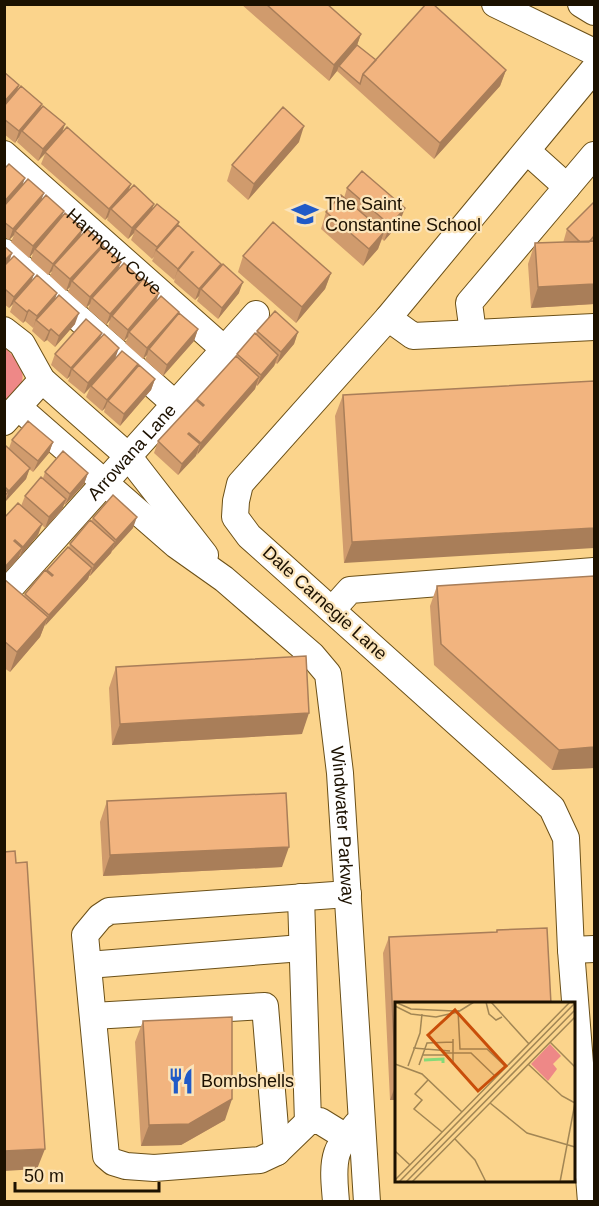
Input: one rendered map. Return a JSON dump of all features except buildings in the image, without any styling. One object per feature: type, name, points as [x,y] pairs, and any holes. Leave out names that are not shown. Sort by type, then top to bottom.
[{"type":"street","points":[[495,4],[594,52]]},
{"type":"street","points":[[581,4],[594,12]]},
{"type":"street","name":"Dale Carnegie Lane","points":[[591,1202],[583,949],[566,838],[552,808],[249,536],[235,517],[240,484],[388,318],[594,69]]},
{"type":"street","points":[[527,151],[567,188]]},
{"type":"street","name":"Harmony Cove","points":[[4,154],[224,349]]},
{"type":"street","points":[[472,333],[469,303],[594,155]]},
{"type":"street","points":[[4,252],[175,404]]},
{"type":"street","name":"Arrowana Lane","points":[[9,589],[256,314]]},
{"type":"street","points":[[388,318],[413,336],[594,327]]},
{"type":"street","name":"Windwater Parkway","points":[[4,330],[22,345],[42,380],[128,456],[224,579]]},
{"type":"street","points":[[11,414],[42,380]]},
{"type":"street","name":"Windwater Parkway","points":[[11,414],[104,483],[176,545],[224,579],[312,655],[328,674],[340,773],[348,894],[354,1128],[367,1202]]},
{"type":"street","points":[[332,610],[350,590],[594,571]]},
{"type":"street","points":[[348,894],[109,911],[100,917],[85,934],[106,1156],[112,1162],[126,1166],[154,1168],[260,1160],[277,1152],[309,1121],[354,1128]]},
{"type":"street","points":[[301,897],[308,1122]]},
{"type":"street","points":[[88,965],[302,948]]},
{"type":"street","points":[[93,1016],[265,1006],[277,1152]]},
{"type":"street","name":"Windwater Parkway","points":[[336,1202],[337,1153],[354,1128]]},
{"type":"shaded area","points":[[4,347],[18,362],[23,377],[19,387],[4,406]]},
{"type":"place","name":"The Saint Constantine School","points":[[305,214]]},
{"type":"place","name":"Bombshells","points":[[181,1081]]}]
